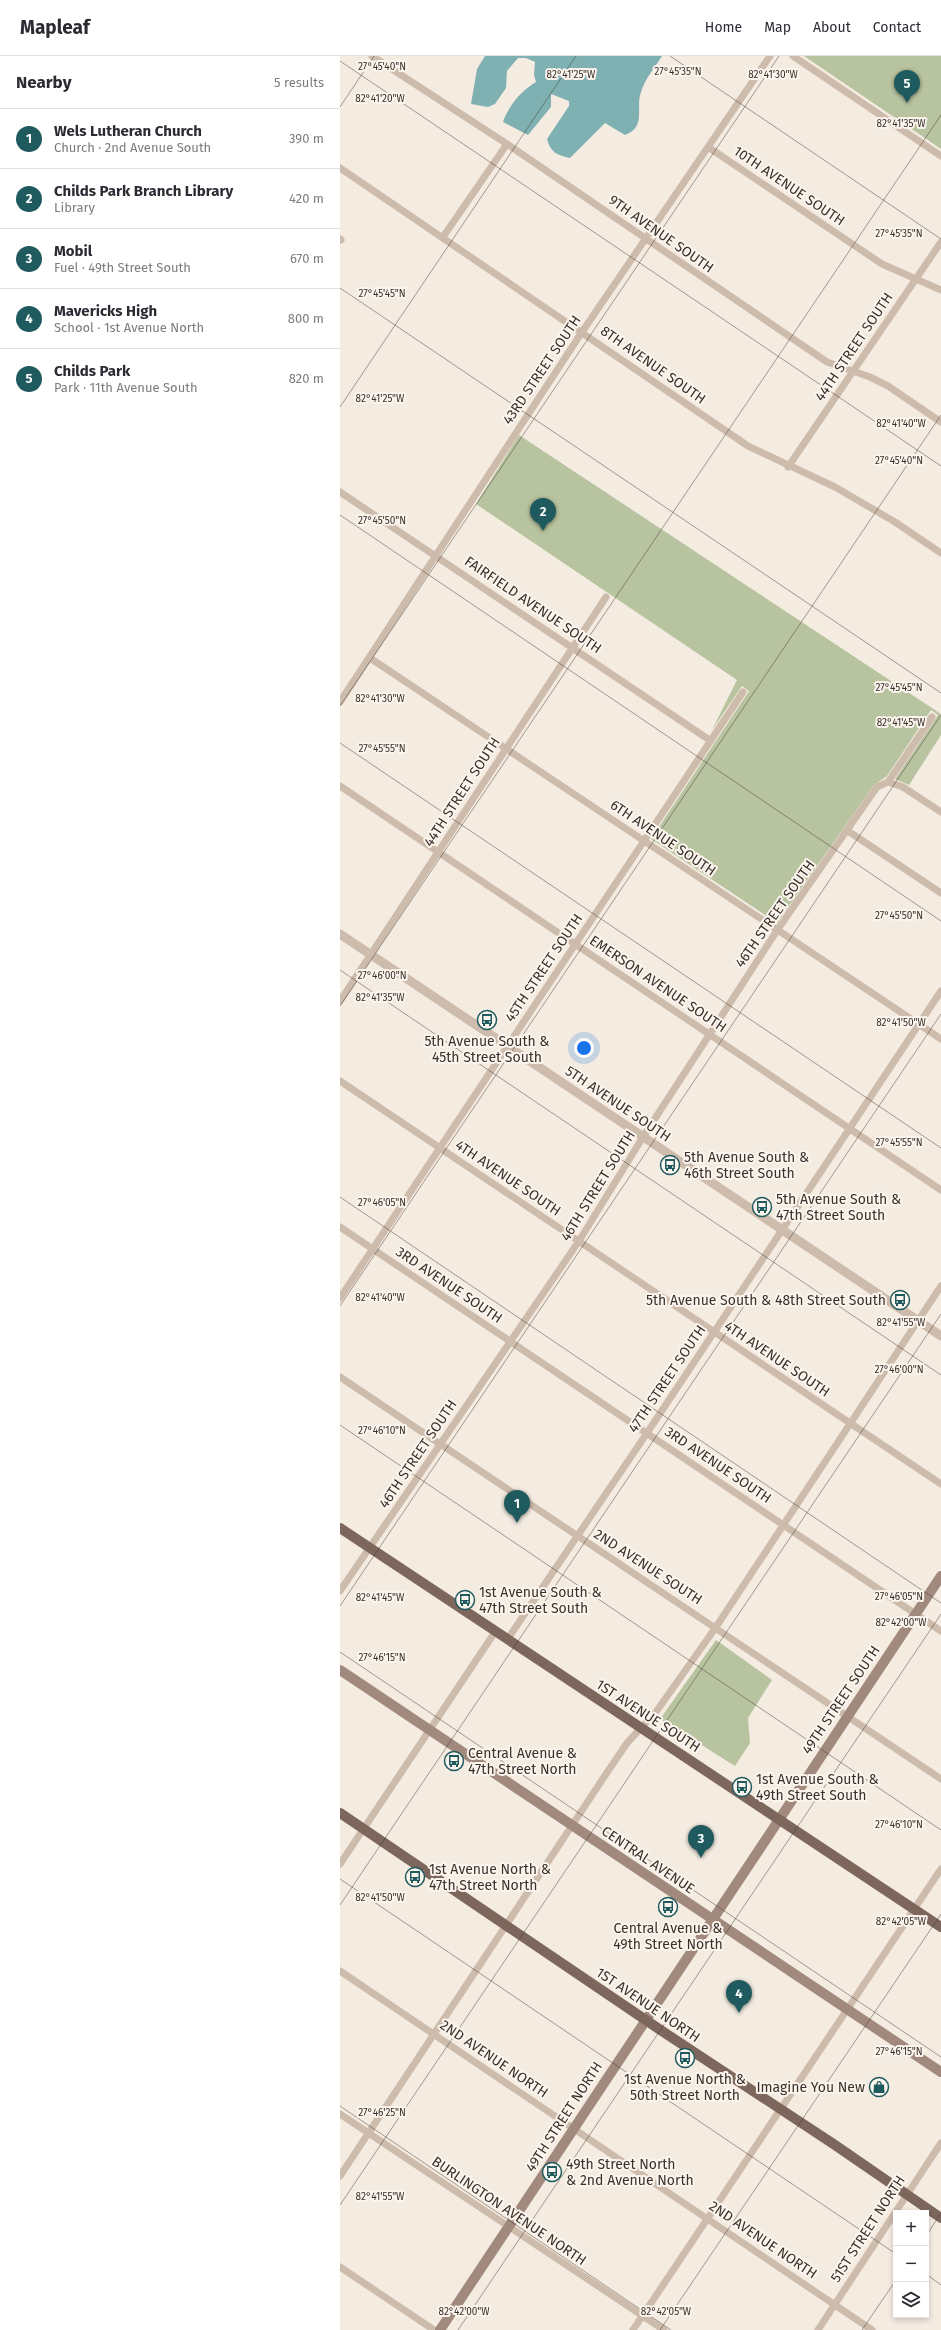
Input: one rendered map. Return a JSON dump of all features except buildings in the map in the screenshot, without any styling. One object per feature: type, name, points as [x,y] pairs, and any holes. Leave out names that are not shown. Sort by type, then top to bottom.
[{"type":"main road","name":"1ST AVENUE SOUTH","points":[[340,1528],[506,1640],[642,1728],[941,1927]]},
{"type":"main road","name":"49TH STREET SOUTH","points":[[712,1919],[941,1576]]},
{"type":"main road","name":"CENTRAL AVENUE","points":[[340,1670],[941,2072]]},
{"type":"main road","name":"1ST AVENUE NORTH","points":[[340,1814],[941,2218]]},
{"type":"main road","name":"49TH STREET NORTH","points":[[440,2330],[712,1919]]},
{"type":"street","name":"43RD STREET SOUTH","points":[[340,702],[582,332],[770,56]]},
{"type":"street","points":[[793,56],[941,156]]},
{"type":"street","name":"9TH AVENUE SOUTH","points":[[376,57],[646,238],[652,245],[827,362],[852,373],[870,377],[888,386],[941,422]]},
{"type":"street","points":[[443,237],[507,144]]},
{"type":"street","name":"10TH AVENUE SOUTH","points":[[708,147],[882,264],[941,290]]},
{"type":"street","name":"8TH AVENUE SOUTH","points":[[340,168],[748,446],[788,467],[835,488],[890,518],[941,553]]},
{"type":"street","name":"44TH STREET SOUTH","points":[[788,467],[941,242]]},
{"type":"street","name":"FAIRFIELD AVENUE SOUTH","points":[[340,492],[711,741]]},
{"type":"street","name":"44TH STREET SOUTH","points":[[340,1001],[606,598]]},
{"type":"street","name":"6TH AVENUE SOUTH","points":[[370,658],[941,1039]]},
{"type":"street","name":"45TH STREET SOUTH","points":[[340,1298],[743,692]]},
{"type":"street","name":"46TH STREET SOUTH","points":[[340,1591],[579,1241],[643,1137],[778,929],[848,831],[877,787],[888,782],[932,717]]},
{"type":"street","points":[[888,782],[903,787],[941,812]]},
{"type":"street","name":"EMERSON AVENUE SOUTH","points":[[340,786],[941,1190]]},
{"type":"street","points":[[848,831],[941,893]]},
{"type":"street","name":"5TH AVENUE SOUTH","points":[[340,934],[941,1336]]},
{"type":"street","name":"47TH STREET SOUTH","points":[[506,1640],[647,1433],[941,991]]},
{"type":"street","name":"4TH AVENUE SOUTH","points":[[340,1081],[941,1484]]},
{"type":"street","name":"3RD AVENUE SOUTH","points":[[340,1228],[941,1631]]},
{"type":"street","points":[[340,2176],[627,1743],[642,1728],[716,1628],[941,1286]]},
{"type":"street","name":"2ND AVENUE SOUTH","points":[[340,1378],[941,1779]]},
{"type":"street","points":[[340,1864],[495,1632]]},
{"type":"street","points":[[633,2330],[941,1869]]},
{"type":"street","name":"2ND AVENUE NORTH","points":[[340,1971],[872,2330]]},
{"type":"street","name":"BURLINGTON AVENUE NORTH","points":[[340,2114],[664,2330]]},
{"type":"street","name":"51ST STREET NORTH","points":[[818,2330],[906,2194],[941,2143]]},
{"type":"street","points":[[340,2267],[434,2330]]},
{"type":"green space","points":[[804,56],[941,56],[941,149]]},
{"type":"green space","points":[[519,435],[941,714],[941,735],[909,785],[895,779],[938,715],[931,710],[887,776],[874,785],[777,923],[651,839],[749,691],[742,686],[712,730],[737,680],[476,504]]},
{"type":"green space","points":[[716,1640],[772,1680],[748,1718],[750,1743],[735,1766],[660,1719]]},
{"type":"water","points":[[485,56],[662,56],[641,92],[639,98],[638,122],[632,132],[625,135],[605,123],[570,158],[555,153],[550,147],[547,139],[569,106],[569,101],[551,94],[551,107],[528,135],[503,122],[516,99],[536,82],[534,75],[535,62],[526,58],[518,58],[507,71],[506,88],[495,104],[488,107],[471,104],[477,69]]},
{"type":"place","name":"Childs Park","points":[[907,103]]},
{"type":"place","name":"Childs Park Branch Library","points":[[543,531]]},
{"type":"place","name":"5th Avenue South & 45th Street South","points":[[487,1020]]},
{"type":"place","name":"5th Avenue South & 46th Street South","points":[[670,1165]]},
{"type":"place","name":"5th Avenue South & 47th Street South","points":[[762,1207]]},
{"type":"place","name":"5th Avenue South & 48th Street South","points":[[900,1300]]},
{"type":"place","name":"Wels Lutheran Church","points":[[517,1523]]},
{"type":"place","name":"1st Avenue South & 47th Street South","points":[[465,1600]]},
{"type":"place","name":"Central Avenue & 47th Street North","points":[[454,1761]]},
{"type":"place","name":"1st Avenue South & 49th Street South","points":[[742,1787]]},
{"type":"place","name":"Mobil","points":[[701,1858]]},
{"type":"place","name":"1st Avenue North & 47th Street North","points":[[415,1877]]},
{"type":"place","name":"Central Avenue & 49th Street North","points":[[668,1907]]},
{"type":"place","name":"Mavericks High","points":[[739,2013]]},
{"type":"place","name":"1st Avenue North & 50th Street North","points":[[685,2058]]},
{"type":"place","name":"Imagine You New","points":[[879,2087]]},
{"type":"place","name":"49th Street North & 2nd Avenue North","points":[[552,2172]]}]
